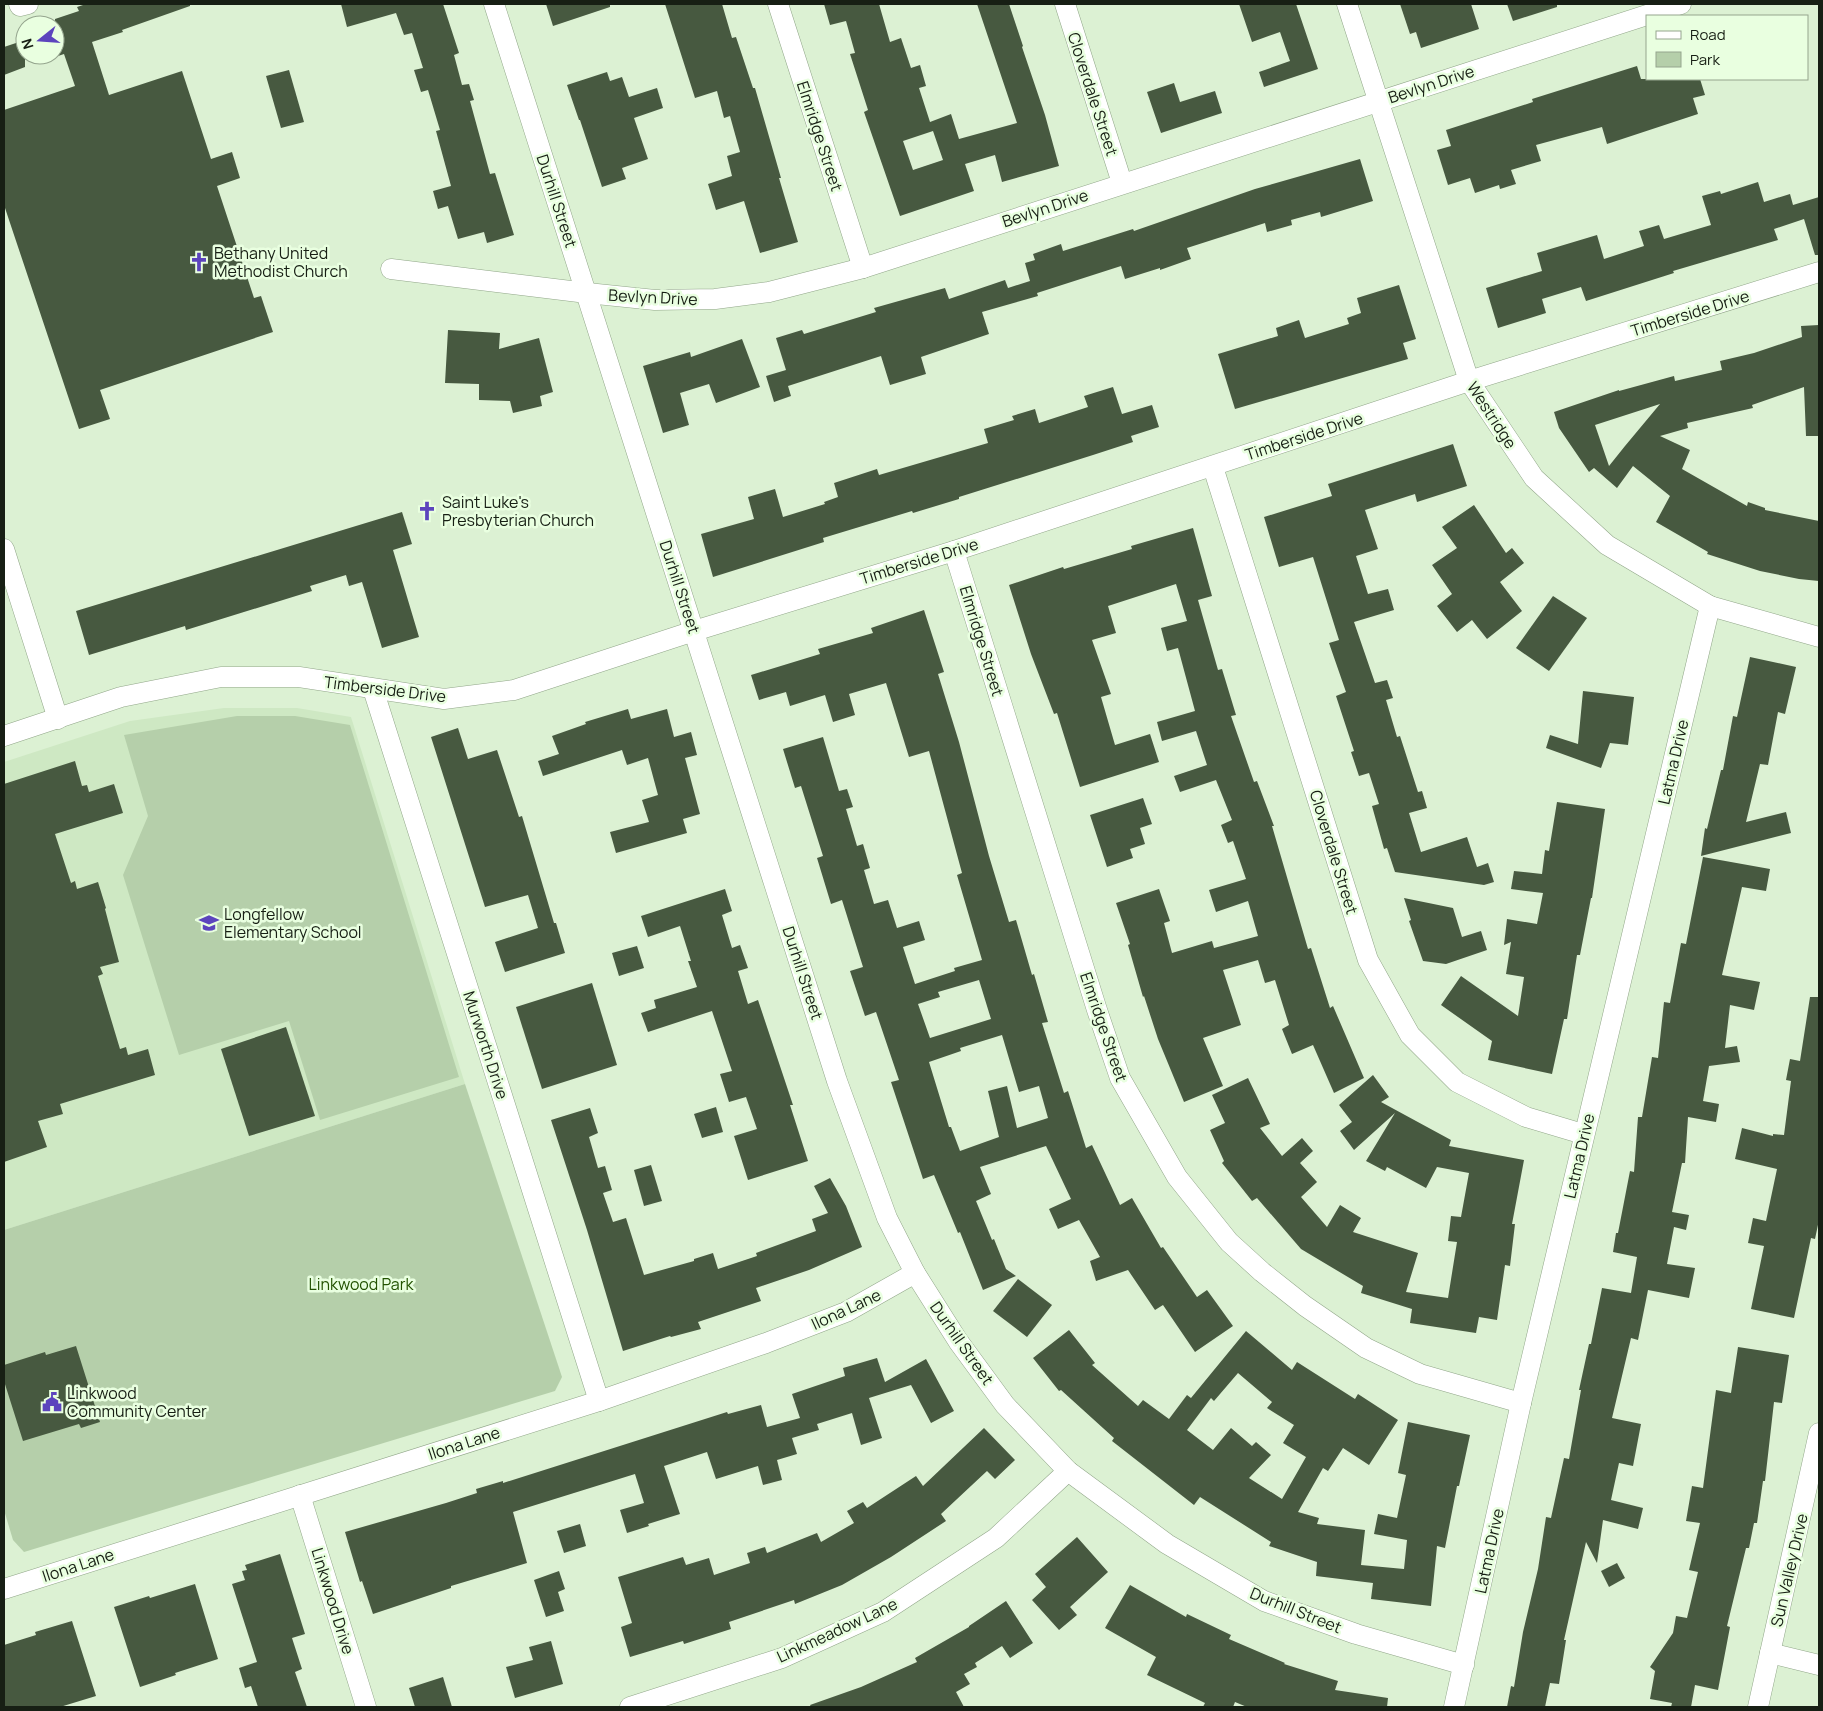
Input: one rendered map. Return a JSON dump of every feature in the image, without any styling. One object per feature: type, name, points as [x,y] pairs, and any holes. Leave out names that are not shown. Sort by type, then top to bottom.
[{"type":"street","name":"Durhill Street","points":[[494,4],[837,1081],[887,1218],[915,1273],[958,1341],[1005,1405],[1068,1472],[1167,1544],[1264,1601],[1356,1634],[1464,1665]]},
{"type":"street","name":"Elmridge Street","points":[[778,4],[863,268]]},
{"type":"street","name":"Cloverdale Street","points":[[1065,4],[1122,183]]},
{"type":"street","name":"Westridge","points":[[1347,4],[1469,382],[1534,478],[1607,545],[1710,606],[1819,637]]},
{"type":"street","name":"Bevlyn Drive","points":[[391,269],[587,294],[655,300],[715,299],[769,292],[863,268],[1378,101],[1650,9],[1681,4]]},
{"type":"street","name":"Timberside Drive","points":[[4,736],[121,698],[221,677],[300,677],[444,699],[514,690],[694,631],[954,551],[1469,382],[1819,272]]},
{"type":"street","name":"Cloverdale Street","points":[[1213,467],[1368,960],[1410,1035],[1457,1082],[1526,1117],[1583,1134]]},
{"type":"street","points":[[4,549],[58,718]]},
{"type":"street","name":"Elmridge Street","points":[[954,551],[1097,1010],[1120,1078],[1177,1176],[1229,1242],[1262,1272],[1305,1306],[1366,1348],[1420,1374],[1521,1403]]},
{"type":"street","name":"Latma Drive","points":[[1454,1707],[1583,1134],[1710,606]]},
{"type":"street","name":"Murworth Drive","points":[[373,689],[599,1401]]},
{"type":"street","name":"Ilona Lane","points":[[4,1589],[599,1401],[766,1344],[846,1312],[915,1273]]},
{"type":"street","name":"Sun Valley Drive","points":[[1758,1707],[1819,1434]]},
{"type":"street","name":"Linkmeadow Lane","points":[[630,1707],[655,1703],[782,1658],[883,1612],[996,1538],[1068,1472]]},
{"type":"street","name":"Linkwood Drive","points":[[300,1495],[366,1707]]},
{"type":"street","points":[[1770,1653],[1819,1665]]},
{"type":"shaded area","name":"Longfellow Elementary School","points":[[224,708],[297,708],[351,717],[465,1084],[4,1230],[4,762],[130,721]]},
{"type":"green space","points":[[237,716],[295,716],[350,725],[459,1077],[320,1120],[289,1021],[179,1055],[123,875],[148,816],[124,735]]},
{"type":"green space","name":"Linkwood Park","points":[[465,1084],[562,1377],[555,1391],[24,1552],[13,1540],[4,1510],[4,1230]]},
{"type":"building","points":[[86,4],[190,4],[190,6],[122,30],[123,32],[92,42],[109,95],[182,71],[211,159],[232,152],[240,178],[217,186],[254,298],[261,296],[273,332],[100,390],[110,419],[79,429],[4,205],[4,110],[75,86],[65,57],[65,16],[79,11],[77,7]]},
{"type":"building","points":[[341,4],[443,4],[459,53],[454,55],[462,85],[469,84],[474,100],[470,101],[490,174],[495,173],[514,235],[487,243],[484,232],[458,239],[448,206],[438,209],[433,191],[451,186],[436,131],[440,130],[428,90],[421,92],[414,70],[423,68],[412,33],[404,35],[396,13],[347,27]]},
{"type":"building","points":[[546,4],[610,4],[610,7],[553,26]]},
{"type":"building","points":[[665,4],[722,4],[732,38],[736,37],[753,88],[755,88],[798,242],[760,253],[744,201],[716,210],[708,184],[732,176],[727,156],[740,152],[730,116],[724,118],[717,91],[695,98]]},
{"type":"building","points":[[824,4],[879,4],[890,42],[901,38],[911,68],[920,65],[926,86],[919,88],[930,122],[951,114],[959,139],[1017,123],[977,4],[1009,4],[1045,115],[1059,166],[1002,182],[995,155],[965,164],[974,191],[900,216],[864,112],[868,110],[850,54],[855,53],[846,21],[830,25]],"holes":[[[933,131],[943,160],[913,170],[903,141]]]},
{"type":"building","points":[[1239,4],[1296,4],[1318,69],[1264,87],[1259,72],[1290,61],[1280,32],[1252,42]]},
{"type":"building","points":[[1400,4],[1471,4],[1479,29],[1421,48],[1416,32],[1410,34]]},
{"type":"building","points":[[1507,4],[1557,4],[1557,7],[1513,21]]},
{"type":"building","points":[[15,43],[15,65],[25,65],[25,67],[4,75],[4,47]]},
{"type":"building","points":[[1637,66],[1641,79],[1700,80],[1705,95],[1693,98],[1698,114],[1607,144],[1602,127],[1536,145],[1541,161],[1511,170],[1516,184],[1500,189],[1499,185],[1475,193],[1470,178],[1448,185],[1437,150],[1451,146],[1446,130],[1533,102],[1532,99]]},
{"type":"building","points":[[289,70],[304,122],[281,128],[266,76]]},
{"type":"building","points":[[607,72],[610,81],[622,77],[629,97],[657,88],[663,108],[634,118],[648,159],[622,168],[626,179],[602,187],[567,85]]},
{"type":"building","points":[[1174,83],[1180,102],[1215,91],[1222,113],[1161,133],[1147,92]]},
{"type":"building","points":[[1360,159],[1373,201],[1321,217],[1320,212],[1291,220],[1292,225],[1267,232],[1265,223],[1187,248],[1191,259],[1160,270],[1160,268],[1125,279],[1121,266],[1037,293],[1038,296],[982,312],[989,334],[921,357],[926,374],[890,385],[881,356],[788,386],[791,396],[774,402],[766,376],[786,370],[776,338],[802,330],[804,334],[876,312],[874,308],[945,288],[949,299],[1005,280],[1008,288],[1030,281],[1025,263],[1035,260],[1033,254],[1061,244],[1063,251],[1133,229],[1134,231],[1255,189]]},
{"type":"building","points":[[1758,182],[1764,202],[1790,194],[1793,205],[1819,197],[1819,255],[1815,255],[1804,219],[1774,229],[1778,240],[1673,271],[1674,273],[1586,301],[1581,287],[1542,299],[1546,313],[1498,328],[1486,288],[1542,271],[1537,253],[1597,235],[1604,259],[1644,246],[1639,231],[1659,225],[1664,239],[1711,225],[1702,196],[1720,191],[1721,194]]},
{"type":"building","points":[[1399,285],[1416,339],[1403,343],[1408,359],[1235,409],[1218,354],[1278,336],[1276,328],[1299,320],[1305,338],[1349,324],[1347,318],[1361,313],[1357,298]]},
{"type":"building","points":[[1819,325],[1819,436],[1806,436],[1804,387],[1752,405],[1753,408],[1687,423],[1688,428],[1660,436],[1690,450],[1682,469],[1747,506],[1748,502],[1765,508],[1765,510],[1819,521],[1819,581],[1760,571],[1707,554],[1708,552],[1656,522],[1670,496],[1633,466],[1617,488],[1594,468],[1589,472],[1559,428],[1554,412],[1619,390],[1674,376],[1675,381],[1722,370],[1720,361],[1754,353],[1802,337],[1801,326]],"holes":[[[1660,404],[1609,466],[1595,425]]]},
{"type":"building","points":[[448,330],[500,333],[499,349],[539,338],[553,392],[540,396],[542,406],[513,413],[510,401],[479,400],[479,384],[445,383]]},
{"type":"building","points":[[742,339],[760,387],[716,403],[709,384],[680,393],[689,425],[663,433],[643,366],[690,352],[691,357]]},
{"type":"building","points":[[1113,387],[1122,414],[1152,405],[1159,427],[1131,436],[1133,442],[959,497],[959,499],[823,538],[824,542],[713,577],[701,534],[754,519],[748,497],[775,489],[783,517],[825,504],[824,502],[838,497],[834,483],[877,469],[879,475],[988,443],[984,429],[1014,420],[1012,416],[1035,409],[1039,423],[1088,407],[1084,396]]},
{"type":"building","points":[[1453,444],[1467,486],[1417,502],[1415,494],[1365,510],[1378,549],[1356,556],[1368,594],[1388,589],[1394,610],[1354,622],[1375,683],[1387,680],[1393,698],[1386,700],[1397,737],[1400,736],[1418,792],[1422,791],[1427,808],[1409,813],[1421,852],[1467,837],[1477,867],[1488,863],[1494,882],[1484,885],[1395,872],[1387,848],[1384,849],[1372,806],[1379,804],[1369,773],[1359,776],[1351,752],[1354,751],[1336,696],[1346,692],[1329,643],[1339,640],[1313,557],[1279,567],[1264,517],[1332,496],[1328,484]]},
{"type":"building","points":[[1474,505],[1506,553],[1512,548],[1524,563],[1500,582],[1522,611],[1487,639],[1472,620],[1457,632],[1437,606],[1452,594],[1432,565],[1457,548],[1442,527]]},
{"type":"building","points":[[402,512],[412,544],[393,550],[419,637],[382,648],[362,582],[349,586],[346,575],[310,586],[312,591],[186,630],[185,626],[89,655],[76,611]]},
{"type":"building","points":[[1193,528],[1212,596],[1198,600],[1218,670],[1222,669],[1236,715],[1231,716],[1254,782],[1257,781],[1274,826],[1272,826],[1308,949],[1311,948],[1330,1008],[1333,1006],[1364,1078],[1334,1093],[1313,1045],[1292,1054],[1282,1029],[1289,1025],[1275,980],[1265,983],[1258,960],[1223,970],[1241,1025],[1203,1038],[1223,1086],[1184,1102],[1143,997],[1128,945],[1130,944],[1116,903],[1159,889],[1170,921],[1164,923],[1172,953],[1212,941],[1214,948],[1258,936],[1248,901],[1216,912],[1209,890],[1246,879],[1233,841],[1228,843],[1221,825],[1232,820],[1216,780],[1180,792],[1174,776],[1207,765],[1196,731],[1162,741],[1157,722],[1195,711],[1178,648],[1167,651],[1161,628],[1187,621],[1176,584],[1108,606],[1116,633],[1092,640],[1111,694],[1101,697],[1115,745],[1150,734],[1159,762],[1080,787],[1057,713],[1054,714],[1031,654],[1009,585],[1063,567],[1064,569],[1132,549],[1131,546]]},
{"type":"building","points":[[1553,596],[1587,618],[1549,671],[1516,648]]},
{"type":"building","points":[[924,610],[944,672],[938,674],[959,742],[989,856],[1009,922],[1016,920],[1032,975],[1034,974],[1048,1022],[1042,1023],[1064,1093],[1068,1091],[1086,1148],[1092,1145],[1120,1205],[1132,1198],[1161,1248],[1163,1247],[1197,1297],[1207,1290],[1233,1326],[1195,1352],[1163,1305],[1155,1310],[1128,1270],[1096,1281],[1090,1261],[1100,1257],[1079,1220],[1058,1229],[1049,1209],[1071,1199],[1046,1146],[980,1167],[991,1194],[976,1201],[1006,1269],[1016,1276],[983,1290],[960,1232],[958,1233],[934,1175],[923,1179],[891,1082],[899,1080],[876,1012],[865,1016],[850,971],[863,967],[842,900],[831,904],[817,858],[823,856],[801,786],[795,788],[783,749],[823,737],[839,791],[847,789],[853,807],[846,809],[857,846],[863,844],[870,868],[864,870],[874,904],[888,900],[897,928],[919,921],[925,940],[903,947],[915,984],[955,971],[954,968],[982,960],[957,875],[962,873],[929,751],[909,757],[886,683],[849,694],[855,715],[833,722],[825,695],[790,706],[786,692],[759,700],[751,675],[820,654],[818,649],[873,633],[871,628]],"holes":[[[979,980],[991,1019],[930,1038],[918,1004],[940,997],[938,992]],[[1002,1035],[1019,1092],[1039,1086],[1048,1118],[1017,1128],[1007,1086],[988,1091],[999,1137],[960,1151],[951,1127],[949,1127],[929,1062],[961,1051],[960,1048]]]},
{"type":"building","points":[[1750,657],[1796,667],[1785,714],[1778,712],[1768,765],[1760,764],[1746,822],[1786,812],[1791,833],[1701,856],[1705,828],[1707,829],[1721,770],[1723,770],[1733,716],[1737,717]]},
{"type":"building","points":[[1583,691],[1634,697],[1628,745],[1610,743],[1601,768],[1546,748],[1550,735],[1578,744]]},
{"type":"building","points":[[628,709],[631,719],[667,709],[674,737],[691,732],[697,755],[685,758],[700,814],[683,819],[687,833],[616,853],[610,832],[649,822],[642,800],[658,795],[648,758],[627,765],[622,750],[543,776],[538,761],[559,754],[552,736],[586,724],[585,722]]},
{"type":"building","points":[[458,728],[468,759],[497,750],[519,817],[522,816],[554,923],[556,923],[565,953],[505,972],[495,942],[538,928],[528,895],[485,907],[431,737]]},
{"type":"building","points":[[75,761],[82,786],[87,785],[89,792],[114,784],[123,813],[55,834],[71,883],[75,881],[77,889],[98,882],[106,908],[119,962],[100,967],[103,974],[98,976],[120,1049],[126,1047],[128,1055],[148,1049],[155,1075],[60,1104],[63,1114],[38,1121],[47,1147],[4,1162],[4,784]]},
{"type":"building","points":[[1143,798],[1152,824],[1140,828],[1145,844],[1130,849],[1133,858],[1107,867],[1090,815]]},
{"type":"building","points":[[1557,802],[1605,809],[1592,898],[1580,955],[1577,955],[1567,1019],[1564,1019],[1552,1074],[1488,1060],[1492,1041],[1441,1005],[1461,976],[1518,1016],[1524,977],[1506,974],[1511,942],[1504,945],[1507,919],[1537,924],[1543,893],[1511,889],[1514,871],[1542,874],[1545,850],[1549,851]]},
{"type":"building","points":[[1703,857],[1770,869],[1766,891],[1742,887],[1722,975],[1760,982],[1754,1010],[1730,1005],[1725,1048],[1737,1046],[1740,1062],[1709,1066],[1703,1101],[1719,1104],[1716,1122],[1688,1117],[1685,1163],[1682,1163],[1672,1212],[1689,1215],[1686,1230],[1674,1227],[1667,1264],[1695,1268],[1689,1298],[1648,1290],[1638,1340],[1631,1338],[1612,1418],[1641,1424],[1633,1466],[1619,1463],[1611,1500],[1643,1508],[1638,1529],[1603,1520],[1597,1563],[1586,1542],[1564,1640],[1566,1640],[1559,1684],[1550,1683],[1545,1707],[1507,1707],[1511,1686],[1514,1687],[1523,1632],[1538,1569],[1546,1517],[1551,1518],[1564,1458],[1569,1459],[1581,1390],[1579,1390],[1589,1344],[1591,1344],[1602,1288],[1631,1293],[1637,1257],[1613,1252],[1616,1233],[1618,1233],[1630,1171],[1634,1172],[1638,1117],[1642,1117],[1652,1057],[1658,1058],[1664,1002],[1670,1003],[1681,943],[1686,944]]},
{"type":"building","points":[[725,889],[732,911],[722,915],[732,948],[740,945],[748,968],[738,971],[748,1004],[758,1000],[793,1105],[790,1105],[808,1161],[748,1180],[734,1136],[757,1129],[746,1097],[729,1102],[720,1074],[732,1071],[712,1011],[648,1032],[641,1013],[656,1008],[654,1000],[697,987],[688,961],[691,961],[680,926],[648,937],[641,916]]},
{"type":"building","points":[[1404,898],[1453,908],[1462,937],[1481,931],[1487,950],[1446,964],[1423,961],[1409,921],[1411,920]]},
{"type":"building","points":[[637,946],[644,968],[619,976],[612,953]]},
{"type":"building","points":[[592,983],[617,1065],[542,1089],[516,1007]]},
{"type":"building","points":[[1810,997],[1819,997],[1819,1220],[1815,1239],[1811,1238],[1794,1318],[1751,1309],[1764,1246],[1748,1243],[1753,1218],[1766,1221],[1777,1169],[1735,1159],[1742,1128],[1773,1136],[1773,1134],[1784,1135],[1791,1081],[1786,1080],[1790,1059],[1800,1061]]},
{"type":"building","points":[[286,1027],[315,1116],[249,1136],[221,1049]]},
{"type":"building","points":[[1373,1075],[1389,1097],[1381,1102],[1451,1140],[1449,1146],[1524,1160],[1512,1224],[1515,1224],[1510,1266],[1505,1265],[1497,1320],[1479,1317],[1476,1333],[1410,1323],[1412,1309],[1361,1293],[1363,1286],[1301,1249],[1257,1198],[1252,1201],[1222,1163],[1224,1161],[1210,1130],[1225,1123],[1212,1095],[1248,1078],[1270,1124],[1260,1128],[1282,1156],[1302,1138],[1313,1151],[1300,1163],[1317,1182],[1301,1197],[1327,1227],[1340,1205],[1361,1218],[1353,1232],[1418,1253],[1406,1292],[1448,1298],[1457,1242],[1448,1241],[1451,1216],[1461,1217],[1469,1173],[1437,1167],[1426,1188],[1387,1167],[1385,1171],[1366,1161],[1395,1113],[1354,1150],[1340,1131],[1352,1122],[1339,1105]]},
{"type":"building","points":[[716,1107],[723,1132],[702,1138],[694,1114]]},
{"type":"building","points":[[590,1108],[598,1133],[589,1137],[598,1168],[605,1166],[612,1190],[603,1193],[613,1222],[626,1218],[644,1275],[694,1261],[694,1259],[713,1253],[718,1269],[757,1256],[756,1253],[816,1231],[812,1219],[828,1213],[814,1186],[830,1178],[846,1206],[862,1247],[809,1270],[756,1288],[761,1301],[698,1322],[701,1329],[670,1336],[623,1351],[587,1230],[551,1120]]},
{"type":"building","points":[[651,1165],[662,1201],[644,1206],[634,1170]]},
{"type":"building","points":[[1018,1279],[1052,1305],[1027,1337],[993,1311]]},
{"type":"building","points":[[1069,1330],[1095,1363],[1092,1365],[1138,1406],[1143,1400],[1169,1419],[1187,1395],[1191,1398],[1246,1331],[1292,1370],[1297,1362],[1355,1399],[1358,1394],[1398,1420],[1369,1465],[1343,1448],[1328,1471],[1323,1468],[1298,1512],[1319,1518],[1317,1524],[1365,1530],[1361,1565],[1404,1569],[1407,1540],[1374,1534],[1378,1514],[1397,1518],[1406,1475],[1398,1473],[1408,1422],[1470,1435],[1459,1486],[1457,1486],[1445,1548],[1437,1546],[1431,1606],[1371,1599],[1373,1583],[1316,1576],[1317,1562],[1269,1546],[1271,1542],[1200,1497],[1194,1505],[1112,1441],[1114,1438],[1061,1390],[1059,1391],[1033,1358]],"holes":[[[1238,1373],[1272,1402],[1267,1408],[1294,1425],[1283,1443],[1306,1457],[1282,1499],[1249,1478],[1271,1455],[1256,1442],[1252,1446],[1231,1428],[1213,1450],[1187,1430],[1211,1398],[1214,1401]]]},
{"type":"building","name":"Linkwood Community Center","points":[[76,1346],[100,1422],[81,1428],[79,1424],[23,1441],[4,1381],[4,1365],[45,1352],[46,1355]]},
{"type":"building","points":[[1738,1347],[1789,1355],[1782,1403],[1774,1402],[1765,1481],[1763,1481],[1757,1523],[1754,1523],[1749,1548],[1746,1548],[1727,1626],[1730,1627],[1718,1690],[1695,1685],[1691,1707],[1671,1707],[1672,1703],[1650,1699],[1655,1671],[1650,1667],[1673,1633],[1676,1616],[1687,1618],[1698,1572],[1689,1570],[1700,1523],[1686,1521],[1692,1486],[1703,1488],[1716,1390],[1731,1393]]},
{"type":"building","points":[[877,1358],[885,1382],[926,1359],[954,1411],[931,1423],[911,1385],[869,1398],[882,1438],[861,1445],[852,1413],[817,1424],[819,1430],[792,1438],[797,1454],[777,1460],[782,1480],[763,1485],[758,1466],[716,1479],[707,1452],[664,1466],[680,1514],[627,1533],[620,1510],[644,1503],[635,1474],[513,1512],[527,1563],[451,1586],[451,1588],[373,1614],[362,1581],[360,1582],[345,1532],[446,1503],[477,1493],[476,1489],[503,1481],[503,1483],[727,1412],[728,1414],[761,1405],[767,1427],[800,1418],[792,1394],[845,1376],[843,1368]]},
{"type":"building","points":[[984,1428],[1015,1460],[995,1479],[987,1471],[941,1514],[946,1521],[891,1557],[842,1585],[795,1604],[794,1600],[729,1622],[731,1629],[684,1644],[683,1641],[630,1657],[621,1627],[632,1623],[618,1577],[683,1557],[686,1565],[709,1558],[714,1575],[750,1563],[747,1553],[765,1547],[767,1553],[817,1533],[821,1542],[854,1523],[847,1511],[863,1502],[867,1508],[916,1476],[923,1486]]},
{"type":"building","points":[[580,1524],[586,1546],[564,1553],[557,1531]]},
{"type":"building","points":[[1077,1537],[1108,1572],[1070,1607],[1077,1615],[1059,1630],[1032,1600],[1046,1587],[1035,1574]]},
{"type":"building","points":[[280,1554],[305,1634],[292,1638],[302,1669],[295,1672],[307,1707],[258,1707],[251,1686],[245,1688],[239,1668],[257,1662],[232,1584],[245,1580],[242,1571],[247,1570],[245,1565]]},
{"type":"building","points":[[1617,1563],[1625,1578],[1609,1587],[1601,1571]]},
{"type":"building","points":[[559,1571],[565,1589],[558,1592],[564,1611],[546,1617],[534,1580]]},
{"type":"building","points":[[195,1584],[218,1659],[140,1687],[114,1607]]},
{"type":"building","points":[[1130,1585],[1186,1617],[1187,1614],[1231,1635],[1229,1639],[1284,1664],[1338,1681],[1335,1690],[1388,1698],[1387,1707],[1247,1707],[1235,1702],[1233,1707],[1203,1707],[1205,1703],[1147,1675],[1156,1657],[1105,1628]]},
{"type":"building","points":[[1006,1601],[1033,1643],[1010,1658],[1002,1646],[975,1663],[977,1667],[964,1674],[970,1684],[956,1692],[964,1707],[811,1707],[810,1705],[861,1687],[917,1662],[915,1658],[969,1627]]},
{"type":"building","points":[[72,1621],[96,1696],[60,1707],[4,1707],[4,1645],[36,1635],[35,1632]]},
{"type":"building","points":[[551,1641],[563,1684],[515,1698],[506,1667],[533,1660],[529,1647]]},
{"type":"building","points":[[443,1677],[452,1707],[415,1707],[409,1688]]},
{"type":"place","name":"Bethany United Methodist Church","points":[[199,262]]},
{"type":"place","name":"Saint Luke's Presbyterian Church","points":[[427,511]]},
{"type":"place","name":"Longfellow Elementary School","points":[[209,923]]},
{"type":"place","name":"Linkwood Community Center","points":[[52,1402]]}]
